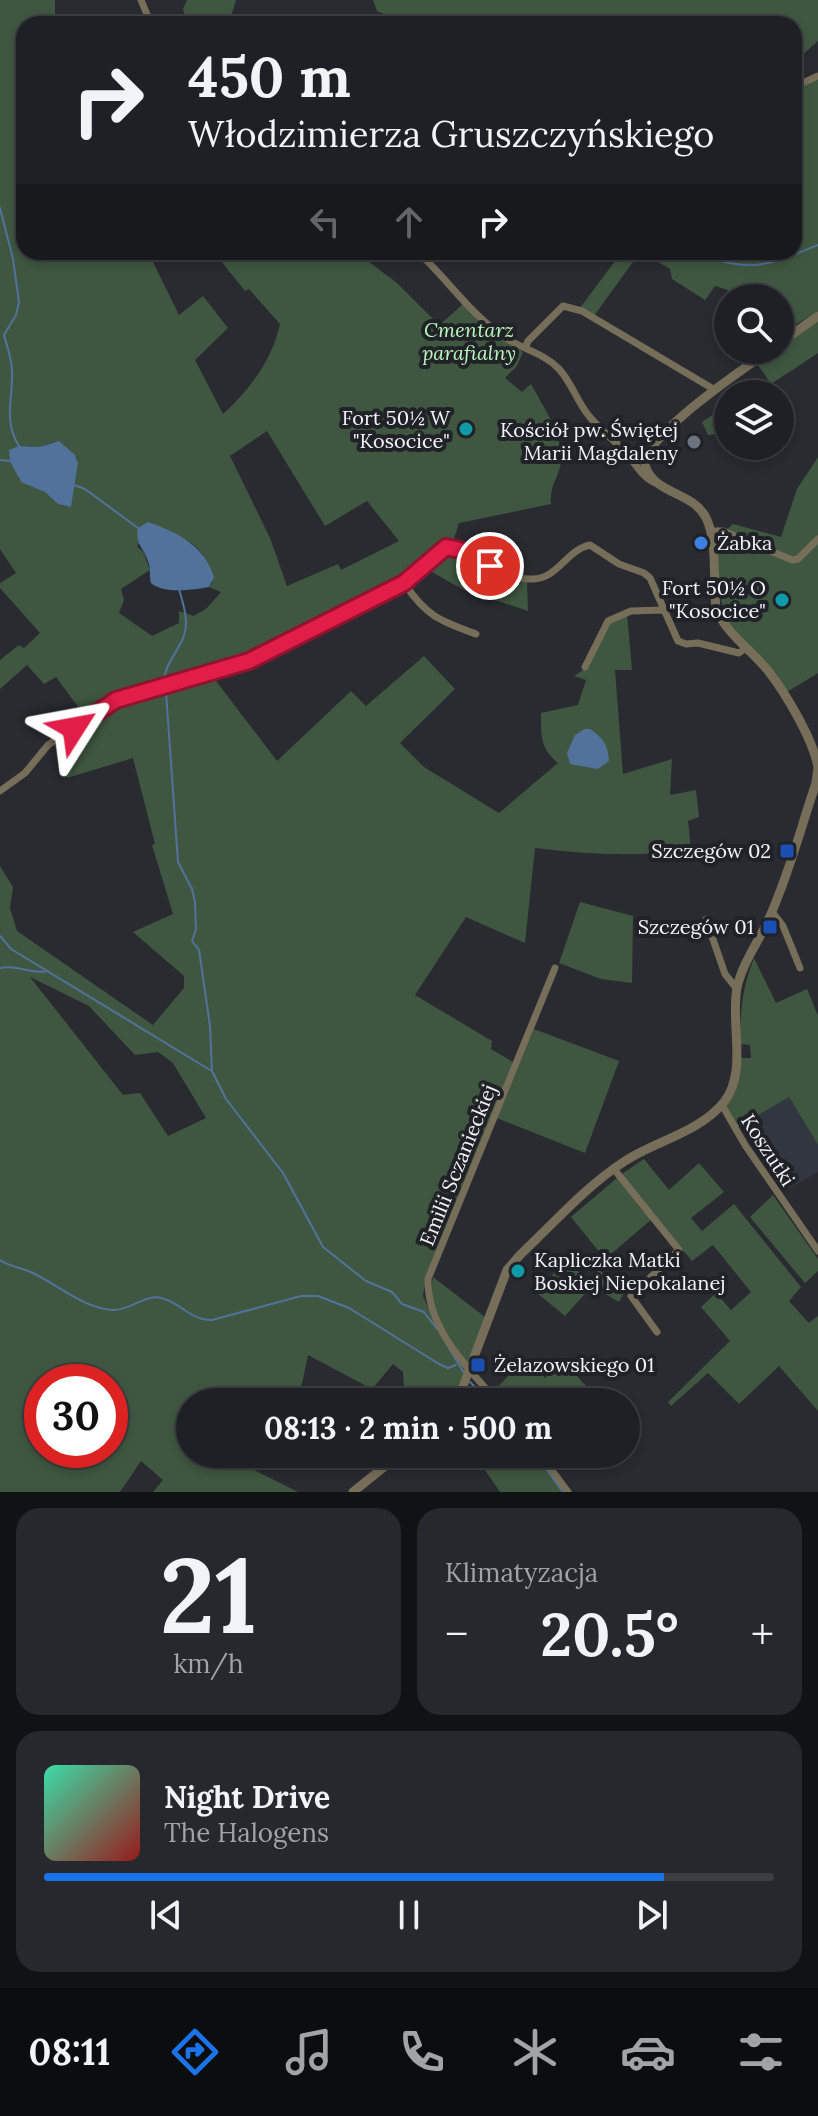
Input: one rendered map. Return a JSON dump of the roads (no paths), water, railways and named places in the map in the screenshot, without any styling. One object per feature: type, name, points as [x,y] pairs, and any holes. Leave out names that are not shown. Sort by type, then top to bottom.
[{"type":"street","points":[[426,260],[503,337],[552,362],[569,381],[587,415],[624,451],[645,478],[696,505],[711,531],[716,609],[721,620],[769,672],[811,744],[818,767],[816,783],[772,912],[737,989],[735,1076],[722,1105],[681,1134],[645,1149],[614,1169],[520,1255],[507,1270],[463,1388]]},
{"type":"street","points":[[525,348],[528,341],[563,306],[582,311],[714,389]]},
{"type":"street","points":[[794,333],[818,316]]},
{"type":"street","points":[[729,380],[751,364]]},
{"type":"street","points":[[654,482],[647,473],[645,456],[675,423],[714,391]]},
{"type":"street","points":[[624,451],[645,456]]},
{"type":"street","points":[[711,531],[723,531],[792,560],[810,550],[818,539]]},
{"type":"street","points":[[0,791],[25,773],[48,745],[116,700],[249,661],[404,583],[446,547],[460,550],[509,576],[530,580],[550,575],[577,549],[590,545],[619,564],[644,573],[654,585],[678,641],[739,653],[746,648]]},
{"type":"street","points":[[404,583],[418,605],[436,618],[476,634]]},
{"type":"street","points":[[585,667],[608,621],[631,611],[664,610]]},
{"type":"street","points":[[772,912],[783,926],[800,968]]},
{"type":"street","points":[[706,919],[725,974],[737,989]]},
{"type":"street","name":"Emilii Sczanieckiej","points":[[482,1388],[468,1376],[441,1331],[428,1299],[428,1279],[555,968]]},
{"type":"street","name":"Koszutki","points":[[722,1105],[745,1145],[818,1251]]},
{"type":"street","points":[[614,1169],[679,1250],[631,1296],[657,1332]]},
{"type":"street","points":[[353,1492],[383,1468]]},
{"type":"street","points":[[550,1468],[568,1492]]},
{"type":"water","points":[[59,441],[75,455],[78,462],[71,507],[58,504],[45,492],[21,482],[10,461],[9,450]]},
{"type":"water","points":[[148,522],[169,530],[197,549],[214,577],[209,587],[171,590],[151,583],[149,564],[137,534],[138,528]]},
{"type":"water","points":[[585,729],[595,733],[606,746],[609,761],[598,769],[570,764],[567,753],[575,735]]},
{"type":"waterway","points":[[0,208],[13,259],[19,302],[16,315],[4,335],[12,367],[11,428],[19,446]]},
{"type":"waterway","points":[[802,251],[818,245]]},
{"type":"waterway","points":[[719,260],[745,265],[778,260]]},
{"type":"waterway","points":[[0,460],[10,461]]},
{"type":"waterway","points":[[74,485],[85,489],[138,528]]},
{"type":"waterway","points":[[164,682],[167,667],[185,632],[185,611],[179,589]]},
{"type":"waterway","points":[[166,692],[178,862],[195,902],[196,929],[192,941],[199,950],[210,1026],[212,1071],[226,1099],[283,1173],[323,1247],[366,1281],[392,1292],[402,1304],[424,1312],[437,1329]]},
{"type":"waterway","points":[[0,936],[11,949],[210,1070]]},
{"type":"waterway","points":[[0,968],[48,971]]},
{"type":"waterway","points":[[0,1260],[103,1309],[126,1308],[155,1297],[168,1300],[198,1318],[212,1320],[301,1296],[318,1296],[349,1308],[439,1364],[448,1368],[456,1365]]},
{"type":"waterway","points":[[449,1348],[464,1373]]},
{"type":"waterway","points":[[470,1382],[476,1388]]},
{"type":"waterway","points":[[545,1468],[563,1492]]},
{"type":"place","name":"Fort 50½ W \"Kosocice\"","points":[[466,429]]},
{"type":"place","name":"Kościół pw. Świętej Marii Magdaleny","points":[[694,442]]},
{"type":"place","name":"Żabka","points":[[701,543]]},
{"type":"place","name":"Fort 50½ O \"Kosocice\"","points":[[782,600]]},
{"type":"place","name":"Szczegów 02","points":[[787,851]]},
{"type":"place","name":"Szczegów 01","points":[[770,927]]},
{"type":"place","name":"Kapliczka Matki Boskiej Niepokalanej","points":[[518,1271]]},
{"type":"place","name":"Żelazowskiego 01","points":[[478,1365]]},
{"type":"park label","name":"Cmentarz parafialny","points":[[469,342]]}]
